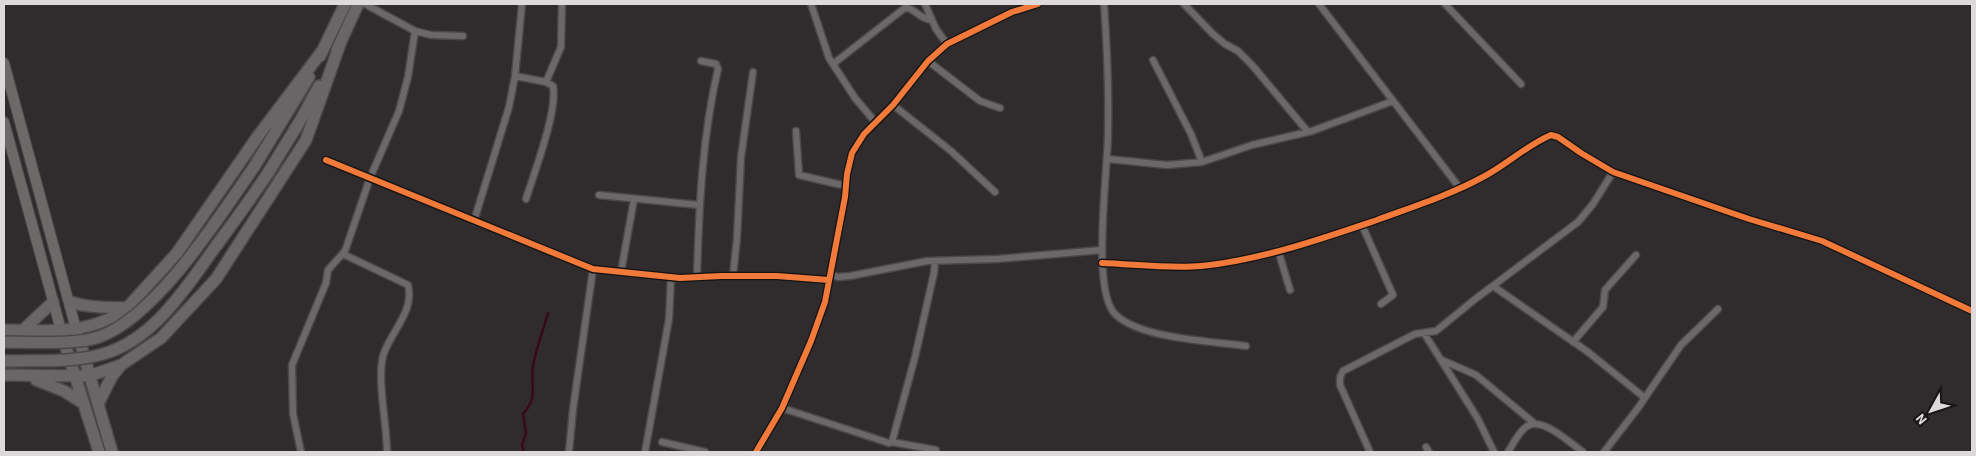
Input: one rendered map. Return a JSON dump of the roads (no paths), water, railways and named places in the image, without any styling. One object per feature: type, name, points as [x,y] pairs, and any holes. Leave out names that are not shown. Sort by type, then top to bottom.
[{"type":"highway","points":[[4,342],[98,338],[120,326],[145,307],[191,255],[254,167],[302,91],[345,4]]},
{"type":"highway","points":[[4,361],[50,360],[104,354],[128,343],[162,315],[200,269],[268,174],[300,121],[340,44],[358,4]]},
{"type":"highway","points":[[4,375],[89,376],[121,365],[161,338],[216,279],[306,140],[340,44]]},
{"type":"highway","points":[[4,330],[76,329],[98,324],[118,315],[127,308],[178,253],[258,136],[323,50]]},
{"type":"highway","points":[[24,330],[53,302]]},
{"type":"highway","points":[[70,302],[98,308],[127,308]]},
{"type":"highway","points":[[76,329],[112,452]]},
{"type":"highway","points":[[61,330],[98,452]]},
{"type":"highway","points":[[98,404],[112,376],[121,365]]},
{"type":"highway","points":[[20,376],[51,385],[83,403]]},
{"type":"main road","points":[[4,64],[76,329]]},
{"type":"main road","points":[[4,122],[61,330]]},
{"type":"street","points":[[365,4],[415,31],[431,35],[463,36]]},
{"type":"street","points":[[474,221],[504,129],[515,76],[522,4]]},
{"type":"street","points":[[546,82],[561,47],[562,4]]},
{"type":"street","points":[[811,4],[829,58],[855,98],[876,123]]},
{"type":"street","points":[[926,4],[932,20],[947,44]]},
{"type":"street","points":[[756,452],[782,408],[811,341],[825,302],[852,153],[864,134],[893,105],[928,61],[947,44],[1012,12],[1038,4]]},
{"type":"street","points":[[1104,4],[1107,50],[1108,159],[1103,210],[1102,263],[1109,306],[1123,320],[1164,336],[1246,346]]},
{"type":"street","points":[[1184,4],[1213,34],[1238,51],[1252,65],[1308,132]]},
{"type":"street","points":[[1319,4],[1459,187]]},
{"type":"street","points":[[1445,4],[1521,84]]},
{"type":"street","points":[[833,64],[906,7],[912,9],[922,19],[932,20]]},
{"type":"street","points":[[301,452],[293,414],[292,365],[326,283],[328,270],[343,254],[370,178],[399,111],[408,77],[415,31]]},
{"type":"street","points":[[697,277],[699,205],[706,129],[718,69],[716,64],[701,60]]},
{"type":"street","points":[[1153,60],[1191,134],[1202,162]]},
{"type":"street","points":[[928,61],[980,101],[1000,108]]},
{"type":"street","points":[[733,276],[741,157],[753,72]]},
{"type":"street","points":[[515,76],[546,82],[553,86],[554,93],[551,111],[526,199]]},
{"type":"street","points":[[1108,159],[1167,165],[1202,162],[1252,145],[1308,132],[1393,101]]},
{"type":"street","points":[[893,105],[951,151],[995,192]]},
{"type":"street","points":[[796,131],[800,175],[846,186]]},
{"type":"street","points":[[1102,263],[1199,266],[1237,261],[1278,250],[1408,209],[1483,177],[1551,135],[1558,137],[1613,172],[1722,210],[1822,241],[1972,311]]},
{"type":"street","points":[[326,160],[593,269],[671,277],[830,277],[850,276],[934,261],[1006,258],[1102,250]]},
{"type":"street","points":[[1370,452],[1340,385],[1340,377],[1343,371],[1415,334],[1436,331],[1578,222],[1593,204],[1613,172]]},
{"type":"street","points":[[599,195],[699,205]]},
{"type":"street","points":[[621,272],[634,199]]},
{"type":"street","points":[[1362,225],[1393,295],[1381,304]]},
{"type":"street","points":[[1278,250],[1290,290]]},
{"type":"street","points":[[343,254],[408,285],[410,292],[405,313],[383,356],[382,374],[387,452]]},
{"type":"street","points":[[1573,342],[1603,307],[1605,290],[1636,255]]},
{"type":"street","points":[[892,442],[915,357],[934,273],[934,261]]},
{"type":"street","points":[[569,452],[572,409],[593,269]]},
{"type":"street","points":[[645,452],[669,319],[671,277]]},
{"type":"street","points":[[1493,286],[1573,342],[1645,398]]},
{"type":"street","points":[[1604,452],[1645,398],[1681,345],[1718,309]]},
{"type":"street","points":[[1424,334],[1478,419],[1494,452]]},
{"type":"street","points":[[1441,359],[1476,376],[1534,423]]},
{"type":"street","points":[[782,408],[890,444],[892,442],[936,450]]},
{"type":"street","points":[[1508,452],[1527,426],[1534,423],[1543,424],[1583,452]]},
{"type":"street","points":[[662,442],[705,452]]},
{"type":"waterway","points":[[524,452],[522,445],[526,433],[523,414],[531,402],[533,366],[548,313]]}]
